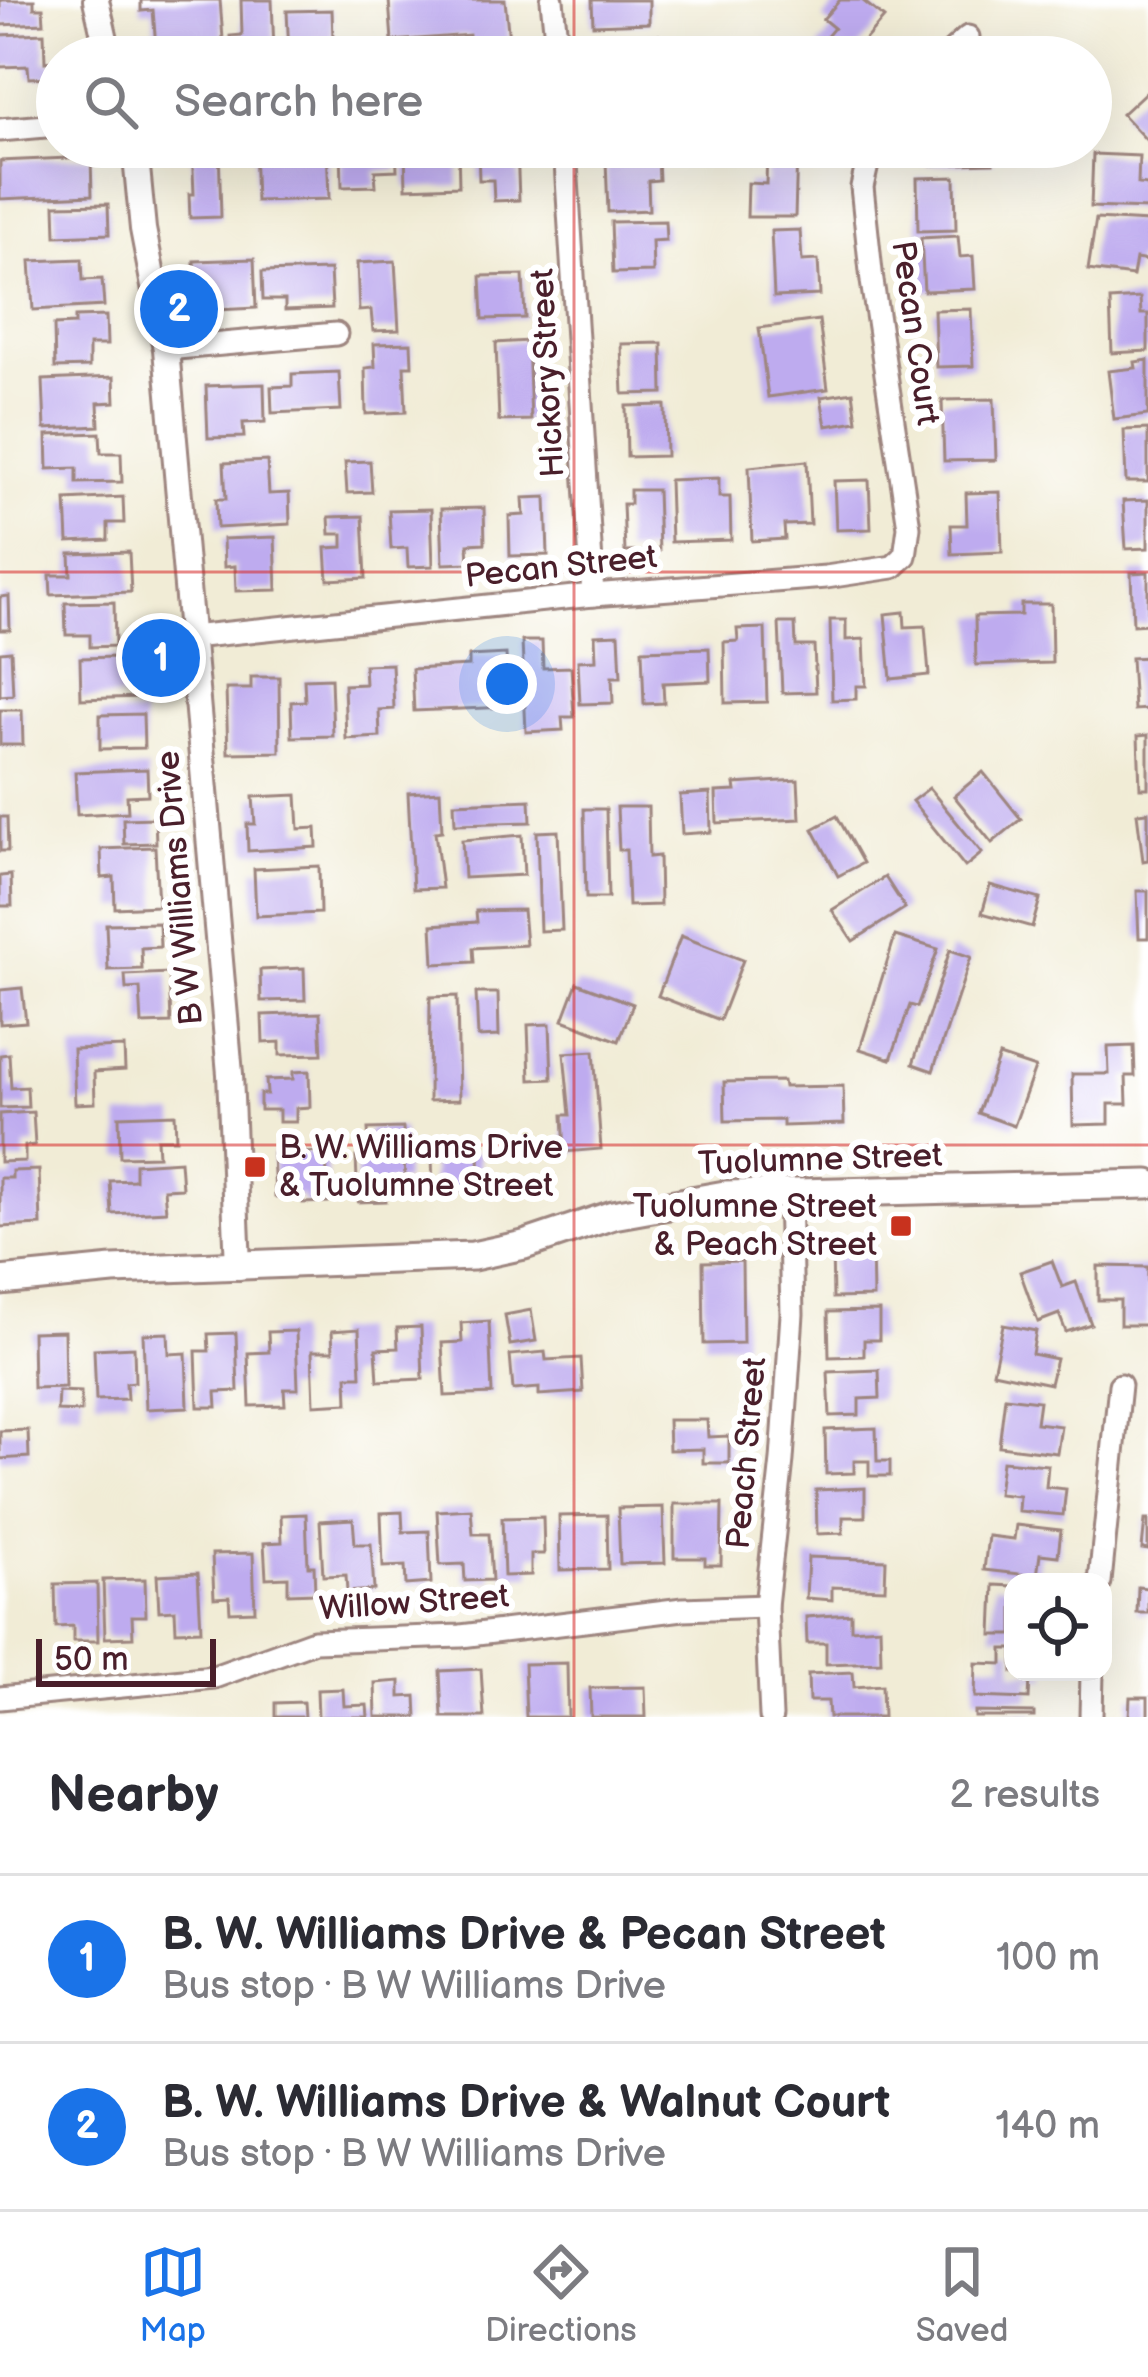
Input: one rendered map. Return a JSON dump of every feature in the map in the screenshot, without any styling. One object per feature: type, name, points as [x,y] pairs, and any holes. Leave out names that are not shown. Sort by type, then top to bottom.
[{"type":"main road","name":"Tuolumne Street","points":[[0,1281],[113,1270],[473,1256],[662,1204],[725,1195],[1148,1184]]},
{"type":"street","points":[[96,0],[105,36]]},
{"type":"street","points":[[553,0],[556,36]]},
{"type":"street","points":[[0,130],[36,127]]},
{"type":"street","name":"B W Williams Drive","points":[[137,168],[143,229],[166,349],[230,1074],[238,1268]]},
{"type":"street","name":"Hickory Street","points":[[566,168],[593,595]]},
{"type":"street","name":"Pecan Court","points":[[866,168],[862,187],[872,281],[909,529]]},
{"type":"street","points":[[166,349],[336,334]]},
{"type":"street","name":"Pecan Street","points":[[191,637],[593,595],[826,578],[893,567],[905,556],[909,529]]},
{"type":"street","name":"Peach Street","points":[[771,1717],[766,1606],[792,1314],[789,1194]]},
{"type":"street","points":[[1101,1573],[1120,1385]]},
{"type":"street","name":"Willow Street","points":[[0,1698],[214,1677],[314,1641],[460,1636],[683,1609],[766,1606]]},
{"type":"street","points":[[1091,1717],[1092,1681]]},
{"type":"building","points":[[0,0],[34,0],[34,8],[43,8],[44,23],[0,25]]},
{"type":"building","points":[[141,0],[220,0],[223,36],[155,36],[153,10],[141,11]]},
{"type":"building","points":[[241,0],[272,0],[273,36],[230,36],[242,35]]},
{"type":"building","points":[[389,0],[505,0],[509,36],[392,36]]},
{"type":"building","points":[[592,0],[649,0],[649,23],[593,25]]},
{"type":"building","points":[[840,0],[862,0],[884,18],[868,36],[827,36],[834,28],[823,19]]},
{"type":"building","points":[[332,10],[333,36],[288,36],[287,11]]},
{"type":"building","points":[[44,33],[36,36],[36,78],[29,78],[28,66],[0,67],[0,35]]},
{"type":"building","points":[[1148,90],[1148,142],[1122,114]]},
{"type":"building","points":[[1112,155],[1139,156],[1138,184],[1148,185],[1148,209],[1091,207],[1092,168],[1112,168]]},
{"type":"building","points":[[36,159],[36,168],[91,168],[92,195],[0,199],[0,161]]},
{"type":"building","points":[[193,168],[220,168],[221,217],[190,218],[189,194],[194,194]]},
{"type":"building","points":[[255,168],[328,168],[329,199],[256,201]]},
{"type":"building","points":[[342,168],[397,168],[375,171],[376,186],[342,187]]},
{"type":"building","points":[[406,168],[459,168],[459,186],[406,188]]},
{"type":"building","points":[[479,168],[518,168],[519,200],[494,201],[493,180],[479,180]]},
{"type":"building","points":[[606,168],[658,168],[659,180],[648,181],[649,210],[608,212]]},
{"type":"building","points":[[766,168],[796,168],[795,217],[747,217],[748,183],[766,184]]},
{"type":"building","points":[[955,177],[956,230],[918,231],[917,178]]},
{"type":"building","points":[[108,204],[109,234],[56,236],[55,205]]},
{"type":"building","points":[[1096,219],[1148,222],[1148,261],[1136,259],[1133,276],[1088,270]]},
{"type":"building","points":[[665,221],[666,240],[652,241],[653,272],[613,273],[611,222]]},
{"type":"building","points":[[800,230],[802,261],[818,260],[820,295],[774,297],[771,231]]},
{"type":"building","points":[[958,236],[960,257],[973,256],[975,289],[924,291],[921,238]]},
{"type":"building","points":[[82,259],[83,280],[102,279],[104,306],[33,310],[30,261]]},
{"type":"building","points":[[254,259],[256,308],[196,311],[194,261]]},
{"type":"building","points":[[395,261],[399,330],[373,331],[371,310],[359,311],[357,263]]},
{"type":"building","points":[[330,270],[332,308],[285,310],[285,300],[263,300],[262,272]]},
{"type":"building","points":[[523,275],[525,318],[483,319],[481,276]]},
{"type":"building","points":[[1140,298],[1141,314],[1148,314],[1148,351],[1112,353],[1110,300]]},
{"type":"building","points":[[971,309],[973,366],[936,367],[934,310]]},
{"type":"building","points":[[106,316],[107,345],[89,345],[89,367],[55,368],[54,325],[75,324],[75,317]]},
{"type":"building","points":[[819,320],[828,389],[768,397],[759,328]]},
{"type":"building","points":[[528,341],[531,420],[499,421],[496,343]]},
{"type":"building","points":[[411,343],[412,366],[404,366],[406,412],[366,414],[365,368],[375,367],[374,344]]},
{"type":"building","points":[[662,343],[663,393],[623,394],[621,344]]},
{"type":"building","points":[[1148,360],[1148,415],[1114,419],[1108,371],[1136,368],[1135,362]]},
{"type":"building","points":[[339,372],[341,410],[272,413],[271,387],[292,386],[292,374]]},
{"type":"building","points":[[114,377],[115,402],[98,403],[99,426],[45,429],[43,380]]},
{"type":"building","points":[[264,384],[265,422],[243,423],[244,437],[208,438],[206,386]]},
{"type":"building","points":[[853,392],[857,421],[826,426],[821,397]]},
{"type":"building","points":[[994,399],[996,460],[944,461],[942,400]]},
{"type":"building","points":[[665,405],[666,456],[627,457],[626,406]]},
{"type":"building","points":[[1148,429],[1148,482],[1126,482],[1124,430]]},
{"type":"building","points":[[100,433],[101,453],[121,453],[122,482],[77,483],[77,468],[48,469],[47,435]]},
{"type":"building","points":[[267,461],[269,494],[289,493],[290,524],[217,528],[216,499],[226,499],[224,463]]},
{"type":"building","points":[[370,461],[372,492],[347,493],[345,462]]},
{"type":"building","points":[[807,461],[810,524],[784,525],[785,539],[752,541],[749,467]]},
{"type":"building","points":[[719,478],[719,497],[730,497],[731,540],[671,542],[669,480]]},
{"type":"building","points":[[869,480],[871,529],[836,530],[834,481]]},
{"type":"building","points":[[630,490],[657,490],[659,551],[625,552],[623,504],[630,504]]},
{"type":"building","points":[[1000,492],[1002,552],[952,554],[951,525],[967,525],[966,493]]},
{"type":"building","points":[[123,497],[124,523],[108,523],[108,540],[68,542],[66,500]]},
{"type":"building","points":[[546,497],[548,555],[510,556],[509,516],[524,515],[523,498]]},
{"type":"building","points":[[1148,500],[1148,548],[1126,549],[1123,501]]},
{"type":"building","points":[[484,508],[485,543],[468,544],[469,563],[443,564],[441,509]]},
{"type":"building","points":[[431,509],[433,566],[408,567],[407,548],[391,549],[389,510]]},
{"type":"building","points":[[363,516],[366,578],[328,580],[326,548],[343,547],[343,534],[330,534],[329,517]]},
{"type":"building","points":[[275,537],[277,590],[236,591],[235,566],[224,567],[223,539]]},
{"type":"building","points":[[129,552],[131,592],[51,595],[50,575],[71,575],[70,554]]},
{"type":"building","points":[[1148,572],[1148,624],[1133,625],[1131,573]]},
{"type":"building","points":[[9,596],[10,630],[0,630],[0,597]]},
{"type":"building","points":[[114,602],[115,646],[90,647],[90,635],[66,635],[65,603]]},
{"type":"building","points":[[1021,604],[1051,604],[1052,663],[976,665],[975,616],[1021,615]]},
{"type":"building","points":[[904,612],[905,627],[925,626],[929,675],[891,679],[885,614]]},
{"type":"building","points":[[830,620],[846,620],[846,640],[864,639],[866,686],[856,686],[856,699],[832,700]]},
{"type":"building","points":[[779,623],[795,623],[796,646],[814,646],[816,692],[782,693]]},
{"type":"building","points":[[765,628],[767,702],[725,703],[724,642],[738,641],[737,629]]},
{"type":"building","points":[[619,634],[621,677],[612,677],[613,703],[580,704],[578,661],[596,660],[595,635]]},
{"type":"building","points":[[522,641],[542,641],[543,668],[571,667],[574,717],[562,717],[563,730],[526,732]]},
{"type":"building","points":[[709,648],[710,681],[663,683],[664,703],[644,704],[642,650]]},
{"type":"building","points":[[11,651],[13,695],[0,696],[0,652]]},
{"type":"building","points":[[506,654],[509,707],[414,711],[412,669],[469,666],[469,656]]},
{"type":"building","points":[[116,657],[116,670],[139,670],[140,697],[81,699],[80,658]]},
{"type":"building","points":[[1148,657],[1148,709],[1134,710],[1131,658]]},
{"type":"building","points":[[392,664],[394,709],[379,710],[380,737],[346,739],[344,685],[365,684],[364,665]]},
{"type":"building","points":[[251,677],[279,677],[280,752],[228,753],[226,689],[251,689]]},
{"type":"building","points":[[331,678],[333,736],[292,737],[291,702],[305,701],[304,679]]},
{"type":"building","points":[[0,710],[22,710],[23,745],[0,745]]},
{"type":"building","points":[[143,714],[144,748],[100,749],[100,715]]},
{"type":"building","points":[[1148,735],[1148,788],[1140,788],[1138,736]]},
{"type":"building","points":[[147,769],[148,795],[127,796],[128,812],[77,815],[75,772]]},
{"type":"building","points":[[983,772],[1021,819],[992,843],[954,796]]},
{"type":"building","points":[[798,780],[800,819],[717,823],[716,792],[736,791],[735,784]]},
{"type":"building","points":[[929,788],[982,853],[965,867],[912,801]]},
{"type":"building","points":[[440,791],[442,831],[435,832],[442,888],[413,889],[408,793]]},
{"type":"building","points":[[710,793],[711,832],[682,834],[680,795]]},
{"type":"building","points":[[297,795],[299,829],[316,828],[317,847],[248,851],[247,824],[255,824],[253,797]]},
{"type":"building","points":[[530,800],[531,822],[455,824],[454,803]]},
{"type":"building","points":[[617,807],[648,807],[649,857],[659,856],[660,905],[628,906],[626,850],[619,850]]},
{"type":"building","points":[[584,809],[606,809],[608,898],[586,898]]},
{"type":"building","points":[[1148,812],[1148,860],[1143,861],[1137,813]]},
{"type":"building","points":[[837,816],[863,863],[838,876],[813,829]]},
{"type":"building","points":[[0,817],[7,817],[8,851],[0,851]]},
{"type":"building","points":[[155,818],[156,843],[124,844],[123,819]]},
{"type":"building","points":[[558,831],[562,930],[540,931],[537,832]]},
{"type":"building","points":[[522,835],[524,875],[464,878],[462,840]]},
{"type":"building","points":[[155,847],[158,906],[115,908],[114,877],[102,878],[101,849]]},
{"type":"building","points":[[319,866],[320,913],[256,916],[254,869]]},
{"type":"building","points":[[11,875],[12,906],[0,906],[0,876]]},
{"type":"building","points":[[885,877],[905,908],[853,941],[832,910]]},
{"type":"building","points":[[990,885],[1040,899],[1032,927],[982,913]]},
{"type":"building","points":[[1137,891],[1148,891],[1148,938],[1139,938]]},
{"type":"building","points":[[523,910],[526,945],[473,948],[474,962],[434,964],[432,925],[477,922],[476,911]]},
{"type":"building","points":[[159,923],[160,947],[141,948],[142,969],[108,970],[106,924]]},
{"type":"building","points":[[681,936],[743,960],[720,1020],[658,996]]},
{"type":"building","points":[[895,936],[938,949],[917,1007],[910,1005],[891,1059],[860,1049]]},
{"type":"building","points":[[950,950],[971,957],[933,1071],[913,1064]]},
{"type":"building","points":[[304,968],[305,1000],[261,1001],[260,970]]},
{"type":"building","points":[[169,973],[171,1023],[142,1024],[140,988],[126,989],[125,975]]},
{"type":"building","points":[[577,983],[633,1004],[619,1041],[563,1020]]},
{"type":"building","points":[[22,988],[26,1022],[0,1024],[0,990]]},
{"type":"building","points":[[476,993],[498,993],[499,1036],[478,1037]]},
{"type":"building","points":[[457,996],[459,1100],[429,1101],[430,997]]},
{"type":"building","points":[[320,1013],[322,1054],[280,1055],[280,1042],[263,1043],[262,1015]]},
{"type":"building","points":[[550,1024],[552,1079],[530,1080],[528,1025]]},
{"type":"building","points":[[1134,1046],[1135,1076],[1126,1076],[1127,1104],[1109,1104],[1109,1124],[1073,1125],[1072,1074],[1109,1074],[1108,1047]]},
{"type":"building","points":[[124,1047],[125,1070],[94,1072],[95,1103],[75,1104],[73,1049]]},
{"type":"building","points":[[594,1051],[601,1149],[565,1152],[563,1115],[570,1115],[564,1053]]},
{"type":"building","points":[[9,1054],[11,1088],[27,1087],[28,1107],[0,1108],[0,1055]]},
{"type":"building","points":[[999,1056],[1035,1068],[1014,1126],[978,1113]]},
{"type":"building","points":[[309,1071],[310,1107],[296,1108],[296,1122],[279,1122],[279,1110],[260,1110],[260,1094],[267,1094],[266,1080],[293,1079],[293,1072]]},
{"type":"building","points":[[783,1081],[784,1087],[843,1086],[844,1124],[725,1121],[724,1082]]},
{"type":"building","points":[[33,1112],[35,1145],[25,1146],[25,1161],[0,1162],[0,1114]]},
{"type":"building","points":[[175,1114],[176,1139],[157,1139],[158,1156],[120,1157],[119,1116]]},
{"type":"building","points":[[403,1128],[405,1181],[385,1182],[386,1201],[358,1202],[356,1157],[370,1157],[368,1129]]},
{"type":"building","points":[[326,1152],[328,1202],[303,1203],[303,1196],[275,1197],[273,1154]]},
{"type":"building","points":[[479,1152],[480,1190],[433,1192],[432,1154]]},
{"type":"building","points":[[180,1161],[182,1188],[164,1189],[166,1211],[112,1214],[110,1181],[135,1180],[135,1164]]},
{"type":"building","points":[[39,1170],[41,1225],[0,1227],[0,1178],[12,1178],[12,1171]]},
{"type":"building","points":[[872,1246],[873,1297],[833,1298],[832,1247]]},
{"type":"building","points":[[742,1261],[743,1343],[704,1344],[703,1262]]},
{"type":"building","points":[[1052,1261],[1062,1287],[1076,1282],[1091,1324],[1066,1332],[1059,1314],[1038,1322],[1020,1272]]},
{"type":"building","points":[[1098,1266],[1148,1267],[1147,1325],[1120,1325],[1120,1300],[1098,1300]]},
{"type":"building","points":[[531,1310],[536,1341],[510,1345],[505,1315]]},
{"type":"building","points":[[879,1311],[879,1340],[864,1340],[864,1356],[829,1357],[828,1312]]},
{"type":"building","points":[[489,1321],[492,1394],[445,1396],[442,1343],[462,1342],[461,1323]]},
{"type":"building","points":[[1003,1325],[1036,1331],[1032,1354],[1056,1359],[1050,1384],[993,1372]]},
{"type":"building","points":[[421,1327],[423,1379],[378,1381],[376,1349],[398,1348],[397,1328]]},
{"type":"building","points":[[359,1329],[361,1376],[347,1376],[348,1403],[314,1405],[312,1351],[333,1351],[332,1331]]},
{"type":"building","points":[[64,1331],[65,1387],[33,1388],[32,1332]]},
{"type":"building","points":[[296,1331],[298,1389],[284,1389],[285,1405],[250,1406],[248,1353],[269,1352],[268,1332]]},
{"type":"building","points":[[168,1333],[169,1354],[186,1353],[188,1407],[146,1409],[143,1334]]},
{"type":"building","points":[[236,1333],[238,1391],[216,1392],[217,1407],[198,1407],[196,1351],[209,1351],[208,1334]]},
{"type":"building","points":[[134,1347],[135,1382],[126,1383],[127,1399],[96,1400],[94,1349]]},
{"type":"building","points":[[545,1352],[546,1360],[581,1358],[583,1392],[539,1395],[539,1388],[513,1390],[510,1355]]},
{"type":"building","points":[[879,1370],[880,1398],[859,1399],[859,1415],[830,1416],[828,1372]]},
{"type":"building","points":[[58,1391],[81,1392],[81,1412],[57,1411]]},
{"type":"building","points":[[1005,1397],[1039,1401],[1036,1423],[1061,1426],[1057,1453],[999,1446]]},
{"type":"building","points":[[668,1420],[707,1420],[708,1437],[729,1436],[729,1463],[703,1463],[703,1449],[669,1450]]},
{"type":"building","points":[[876,1428],[877,1461],[890,1461],[890,1476],[869,1476],[869,1461],[854,1461],[854,1473],[826,1474],[825,1430]]},
{"type":"building","points":[[28,1430],[29,1457],[0,1459],[0,1431]]},
{"type":"building","points":[[1002,1461],[1048,1465],[1046,1487],[1066,1489],[1063,1515],[1018,1511],[1019,1496],[998,1494]]},
{"type":"building","points":[[865,1488],[865,1517],[843,1517],[843,1533],[817,1534],[816,1490]]},
{"type":"building","points":[[674,1504],[722,1504],[721,1565],[705,1565],[705,1558],[674,1558]]},
{"type":"building","points":[[663,1507],[665,1563],[620,1564],[618,1508]]},
{"type":"building","points":[[471,1509],[473,1534],[489,1534],[492,1580],[465,1581],[464,1564],[440,1565],[437,1511]]},
{"type":"building","points":[[402,1512],[403,1532],[429,1531],[431,1583],[406,1585],[405,1566],[383,1567],[381,1513]]},
{"type":"building","points":[[306,1514],[308,1566],[314,1566],[315,1593],[288,1594],[288,1577],[266,1578],[264,1543],[282,1542],[281,1515]]},
{"type":"building","points":[[607,1515],[608,1569],[560,1570],[559,1516]]},
{"type":"building","points":[[543,1517],[544,1554],[531,1554],[531,1575],[504,1576],[502,1518]]},
{"type":"building","points":[[353,1519],[355,1544],[371,1544],[374,1590],[347,1592],[346,1575],[323,1576],[320,1521]]},
{"type":"building","points":[[1148,1520],[1148,1550],[1142,1549]]},
{"type":"building","points":[[1016,1525],[1061,1530],[1058,1556],[1040,1554],[1037,1573],[984,1570],[988,1536],[1014,1539]]},
{"type":"building","points":[[253,1553],[255,1611],[230,1612],[229,1597],[214,1598],[212,1554]]},
{"type":"building","points":[[808,1557],[886,1560],[885,1589],[832,1587],[832,1600],[806,1598]]},
{"type":"building","points":[[198,1573],[201,1630],[176,1631],[175,1610],[159,1611],[157,1575]]},
{"type":"building","points":[[145,1579],[146,1616],[132,1616],[133,1637],[105,1638],[103,1580]]},
{"type":"building","points":[[97,1583],[98,1641],[73,1641],[73,1626],[56,1627],[55,1584]]},
{"type":"building","points":[[994,1585],[1004,1586],[1004,1635],[992,1635]]},
{"type":"building","points":[[1138,1587],[1148,1588],[1148,1613],[1137,1613]]},
{"type":"building","points":[[851,1614],[851,1629],[880,1627],[881,1662],[826,1664],[826,1643],[807,1643],[806,1617]]},
{"type":"building","points":[[1004,1649],[1004,1681],[1030,1681],[1029,1699],[975,1697],[976,1663],[1003,1664]]},
{"type":"building","points":[[567,1663],[568,1717],[526,1717],[524,1664]]},
{"type":"building","points":[[481,1669],[484,1717],[442,1717],[440,1671]]},
{"type":"building","points":[[853,1672],[854,1687],[882,1685],[883,1717],[829,1717],[828,1701],[809,1701],[808,1674]]},
{"type":"building","points":[[400,1681],[400,1697],[416,1696],[417,1717],[376,1717],[375,1683]]},
{"type":"building","points":[[645,1687],[646,1717],[591,1717],[590,1688]]},
{"type":"building","points":[[343,1689],[344,1706],[367,1705],[368,1717],[318,1717],[317,1690]]},
{"type":"building","points":[[1130,1697],[1148,1697],[1148,1717],[1129,1717]]},
{"type":"building","points":[[303,1702],[304,1717],[275,1717],[275,1703]]},
{"type":"building","points":[[975,1712],[1034,1713],[1034,1717],[975,1717]]},
{"type":"place","name":"B. W. Williams Drive & Walnut Court","points":[[179,309]]},
{"type":"place","name":"B. W. Williams Drive & Pecan Street","points":[[161,658]]},
{"type":"place","name":"B. W. Williams Drive & Tuolumne Street","points":[[255,1167]]},
{"type":"place","name":"Tuolumne Street & Peach Street","points":[[901,1226]]}]
